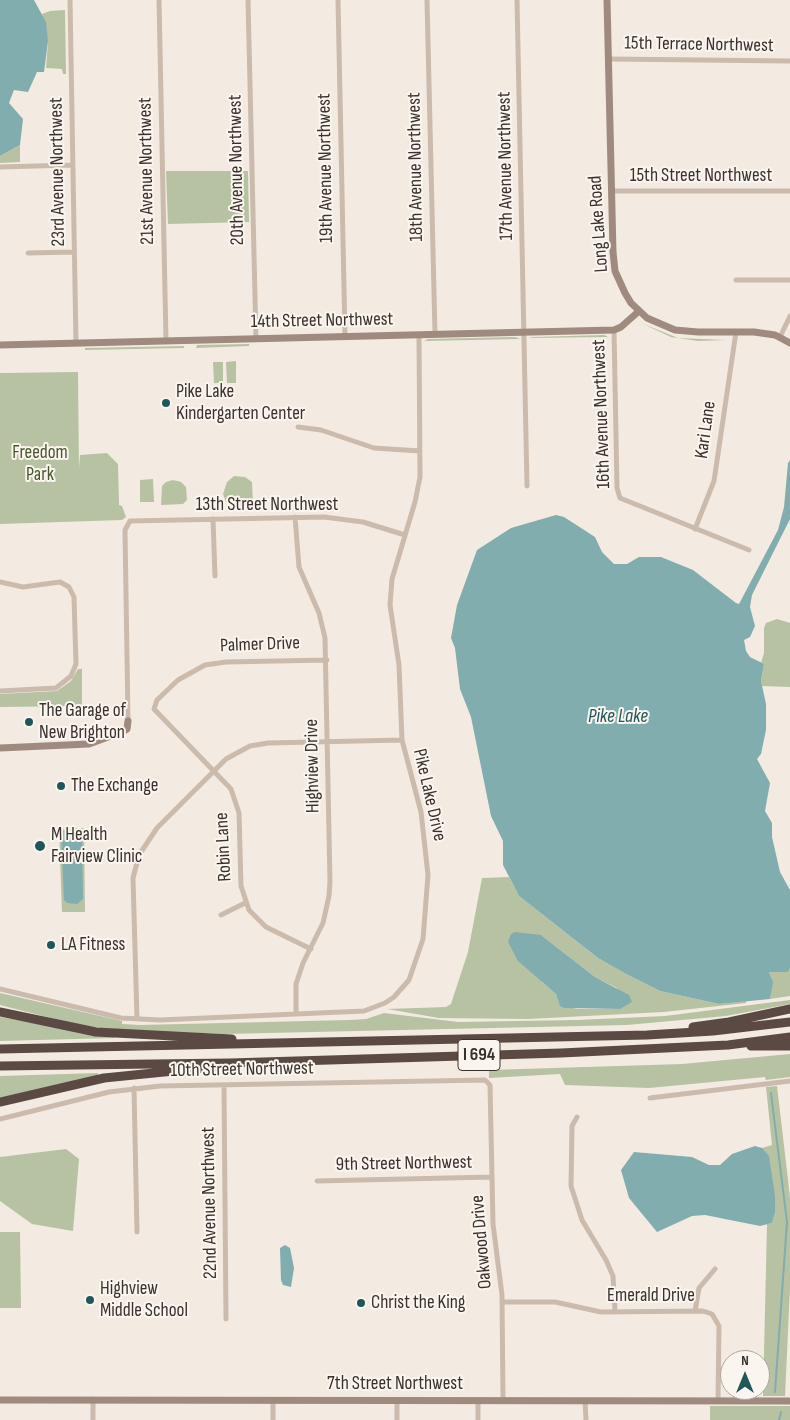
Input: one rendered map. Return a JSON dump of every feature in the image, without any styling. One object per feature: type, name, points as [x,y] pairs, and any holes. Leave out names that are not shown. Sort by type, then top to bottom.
[{"type":"highway","points":[[561,1037],[715,1024],[790,1009]]},
{"type":"highway","points":[[0,1012],[96,1032],[217,1037],[257,1043]]},
{"type":"highway","name":"I 694","points":[[0,1049],[561,1037],[698,1032],[790,1022]]},
{"type":"highway","name":"I 694","points":[[0,1066],[230,1063],[561,1053],[728,1045],[790,1037]]},
{"type":"highway","points":[[728,1045],[790,1046]]},
{"type":"highway","points":[[0,1102],[95,1079],[205,1069],[230,1063]]},
{"type":"street","name":"23rd Avenue Northwest","points":[[70,0],[76,343]]},
{"type":"street","name":"21st Avenue Northwest","points":[[159,0],[166,341]]},
{"type":"street","name":"20th Avenue Northwest","points":[[248,0],[256,338]]},
{"type":"street","name":"19th Avenue Northwest","points":[[338,0],[345,336]]},
{"type":"street","name":"18th Avenue Northwest","points":[[427,0],[435,334]]},
{"type":"street","name":"17th Avenue Northwest","points":[[517,0],[527,486]]},
{"type":"street","name":"Long Lake Road","points":[[607,0],[615,271],[625,293],[639,311],[655,323],[675,330],[754,332],[780,337],[790,343]]},
{"type":"street","name":"15th Terrace Northwest","points":[[608,58],[790,62]]},
{"type":"street","points":[[0,167],[72,165]]},
{"type":"street","name":"15th Street Northwest","points":[[612,191],[790,191]]},
{"type":"street","points":[[28,253],[74,252]]},
{"type":"street","points":[[736,280],[790,280]]},
{"type":"street","points":[[614,330],[629,322],[639,311]]},
{"type":"street","points":[[780,337],[790,316]]},
{"type":"street","name":"14th Street Northwest","points":[[0,345],[614,330]]},
{"type":"street","name":"16th Avenue Northwest","points":[[614,330],[617,488],[620,498],[695,529]]},
{"type":"street","name":"Kari Lane","points":[[695,529],[714,481],[736,332]]},
{"type":"street","name":"Pike Lake Drive","points":[[0,989],[102,1014],[136,1019],[364,1011],[394,997],[409,980],[422,939],[428,874],[421,812],[402,740],[399,665],[390,605],[392,579],[418,490],[420,451],[418,334]]},
{"type":"street","points":[[298,426],[321,430],[374,448],[420,451]]},
{"type":"street","name":"Highview Drive","points":[[295,517],[299,567],[323,626],[326,660],[330,896],[323,923],[296,984],[296,1014]]},
{"type":"street","name":"13th Street Northwest","points":[[128,721],[125,530],[128,523],[133,520],[341,518],[363,522],[405,535]]},
{"type":"street","points":[[213,519],[215,576]]},
{"type":"street","points":[[695,529],[749,550]]},
{"type":"street","points":[[0,582],[24,587],[60,582],[69,587],[74,597],[76,664],[71,676],[56,688],[0,691]]},
{"type":"street","name":"Palmer Drive","points":[[154,709],[157,700],[178,680],[205,665],[226,662],[326,660]]},
{"type":"street","name":"Robin Lane","points":[[154,709],[231,789],[238,805],[240,886],[245,903],[261,923],[311,949]]},
{"type":"street","points":[[0,748],[89,744],[122,732],[127,729],[128,721]]},
{"type":"street","points":[[136,1019],[133,889],[135,868],[150,837],[214,770],[235,753],[250,746],[268,743],[402,740]]},
{"type":"street","points":[[221,915],[245,903]]},
{"type":"street","name":"10th Street Northwest","points":[[0,1118],[109,1092],[134,1088],[482,1080],[488,1082]]},
{"type":"street","points":[[650,1098],[790,1081]]},
{"type":"street","name":"Oakwood Drive","points":[[488,1082],[493,1224],[502,1302],[503,1400]]},
{"type":"street","name":"22nd Avenue Northwest","points":[[224,1086],[226,1319]]},
{"type":"street","points":[[134,1088],[137,1232]]},
{"type":"street","points":[[577,1117],[572,1126],[571,1186],[580,1215],[611,1271],[615,1312]]},
{"type":"street","name":"9th Street Northwest","points":[[317,1181],[492,1178]]},
{"type":"street","points":[[695,1311],[699,1288],[715,1269]]},
{"type":"street","name":"Emerald Drive","points":[[502,1302],[555,1302],[588,1310],[615,1312],[695,1311],[712,1314],[719,1326],[718,1400]]},
{"type":"street","points":[[93,1399],[93,1420]]},
{"type":"street","name":"7th Street Northwest","points":[[0,1400],[790,1401]]},
{"type":"street","points":[[273,1400],[273,1420]]},
{"type":"street","points":[[397,1400],[398,1420]]},
{"type":"street","points":[[478,1400],[478,1420]]},
{"type":"street","points":[[585,1400],[586,1420]]},
{"type":"green space","points":[[65,10],[66,74],[63,74],[62,69],[46,68],[48,42],[42,14],[50,11]]},
{"type":"green space","points":[[20,145],[20,162],[0,163],[0,156]]},
{"type":"green space","points":[[166,171],[248,171],[249,222],[168,224]]},
{"type":"green space","points":[[641,323],[678,338],[726,340],[698,341],[671,337]]},
{"type":"green space","points":[[604,335],[608,337],[529,338],[533,337]]},
{"type":"green space","points":[[515,337],[520,339],[424,341],[428,339]]},
{"type":"green space","points":[[249,344],[249,346],[196,348],[197,345]]},
{"type":"green space","points":[[184,346],[184,348],[85,350],[85,348]]},
{"type":"green space","points":[[236,361],[236,383],[227,383],[226,362]]},
{"type":"green space","points":[[213,362],[223,362],[223,383],[214,383]]},
{"type":"green space","name":"Freedom Park","points":[[78,372],[79,469],[80,455],[107,453],[118,464],[119,505],[122,506],[126,517],[122,520],[0,524],[0,373]]},
{"type":"green space","points":[[234,476],[245,477],[252,482],[253,505],[235,506],[226,502],[223,494],[227,482]]},
{"type":"green space","points":[[153,479],[154,502],[140,502],[140,480]]},
{"type":"green space","points":[[173,480],[181,482],[186,487],[187,500],[183,504],[161,505],[162,486],[166,482]]},
{"type":"green space","points":[[777,619],[790,623],[790,687],[762,686],[761,681],[764,664],[761,663],[764,653],[764,628],[766,623]]},
{"type":"green space","points":[[78,669],[82,669],[82,706],[0,707],[0,694],[57,691],[71,681]]},
{"type":"green space","points":[[84,828],[85,912],[62,912],[59,829]]},
{"type":"green space","points":[[509,877],[519,896],[598,958],[660,991],[719,1004],[746,1001],[746,1003],[664,1012],[528,1019],[439,1018],[387,1009],[446,1007],[451,1004],[468,952],[482,878]],"holes":[[[541,935],[595,977],[617,988],[620,1009],[577,1009],[560,1005],[556,994],[542,982]]]},
{"type":"green space","points":[[790,968],[790,996],[770,999],[772,980],[769,972],[788,972]]},
{"type":"green space","points":[[0,993],[122,1021],[122,1024],[140,1025],[350,1020],[366,1019],[384,1013],[458,1022],[577,1020],[665,1016],[790,1000],[790,1004],[726,1016],[627,1025],[223,1034],[112,1030],[74,1024],[0,1005]]},
{"type":"green space","points":[[0,1017],[115,1036],[115,1038],[0,1041]]},
{"type":"green space","points":[[790,1054],[790,1077],[766,1080],[765,1077],[649,1088],[565,1085],[560,1074],[489,1078],[489,1070],[682,1064]]},
{"type":"green space","points":[[98,1073],[98,1076],[0,1098],[0,1076]]},
{"type":"green space","points":[[777,1086],[790,1197],[790,1289],[785,1396],[770,1396],[770,1350],[764,1350],[767,1224],[772,1223],[775,1213],[775,1196],[762,1148],[772,1145],[766,1087]]},
{"type":"green space","points":[[66,1149],[79,1159],[73,1231],[32,1224],[0,1201],[0,1157]]},
{"type":"green space","points":[[0,1232],[20,1232],[21,1308],[0,1308]]},
{"type":"green space","points":[[710,1406],[790,1406],[790,1420],[710,1420]]},
{"type":"water","points":[[0,0],[34,0],[46,22],[48,41],[44,72],[37,72],[28,92],[14,90],[9,103],[23,119],[20,145],[0,156]]},
{"type":"water","name":"Pike Lake","points":[[790,460],[790,519],[752,595],[750,607],[755,626],[750,637],[744,640],[746,651],[750,657],[764,664],[761,681],[766,704],[766,730],[761,754],[757,759],[770,783],[765,811],[772,823],[772,837],[780,872],[790,890],[790,968],[788,972],[769,972],[773,982],[770,999],[719,1004],[660,991],[626,974],[598,958],[519,896],[503,865],[503,841],[491,816],[471,717],[460,689],[455,648],[451,638],[457,605],[477,550],[511,528],[556,515],[564,517],[595,537],[602,552],[614,564],[627,564],[639,557],[661,557],[693,570],[739,604],[778,530],[784,507],[788,463]]},
{"type":"water","points":[[61,831],[82,831],[83,899],[77,904],[67,903],[64,900]]},
{"type":"water","points":[[515,932],[541,935],[595,977],[629,995],[632,1002],[620,1009],[564,1008],[560,1006],[556,994],[518,961],[508,942],[511,934]]},
{"type":"water","points":[[755,1146],[762,1148],[769,1156],[775,1196],[775,1213],[772,1223],[760,1226],[705,1215],[692,1216],[657,1232],[629,1198],[621,1170],[634,1152],[692,1157],[709,1165],[720,1165],[732,1154]]},
{"type":"water","points":[[285,1245],[290,1248],[294,1268],[291,1287],[283,1285],[281,1280],[280,1248]]},
{"type":"waterway","points":[[771,1093],[787,1222],[775,1392]]},
{"type":"waterway","points":[[779,1420],[781,1412]]},
{"type":"place","name":"Pike Lake Kindergarten Center","points":[[166,403]]},
{"type":"place","name":"The Garage of New Brighton","points":[[29,722]]},
{"type":"place","name":"The Exchange","points":[[61,786]]},
{"type":"place","name":"M Health Fairview Clinic","points":[[40,846]]},
{"type":"place","name":"LA Fitness","points":[[51,945]]},
{"type":"place","name":"Highview Middle School","points":[[90,1300]]},
{"type":"place","name":"Christ the King","points":[[361,1303]]}]
